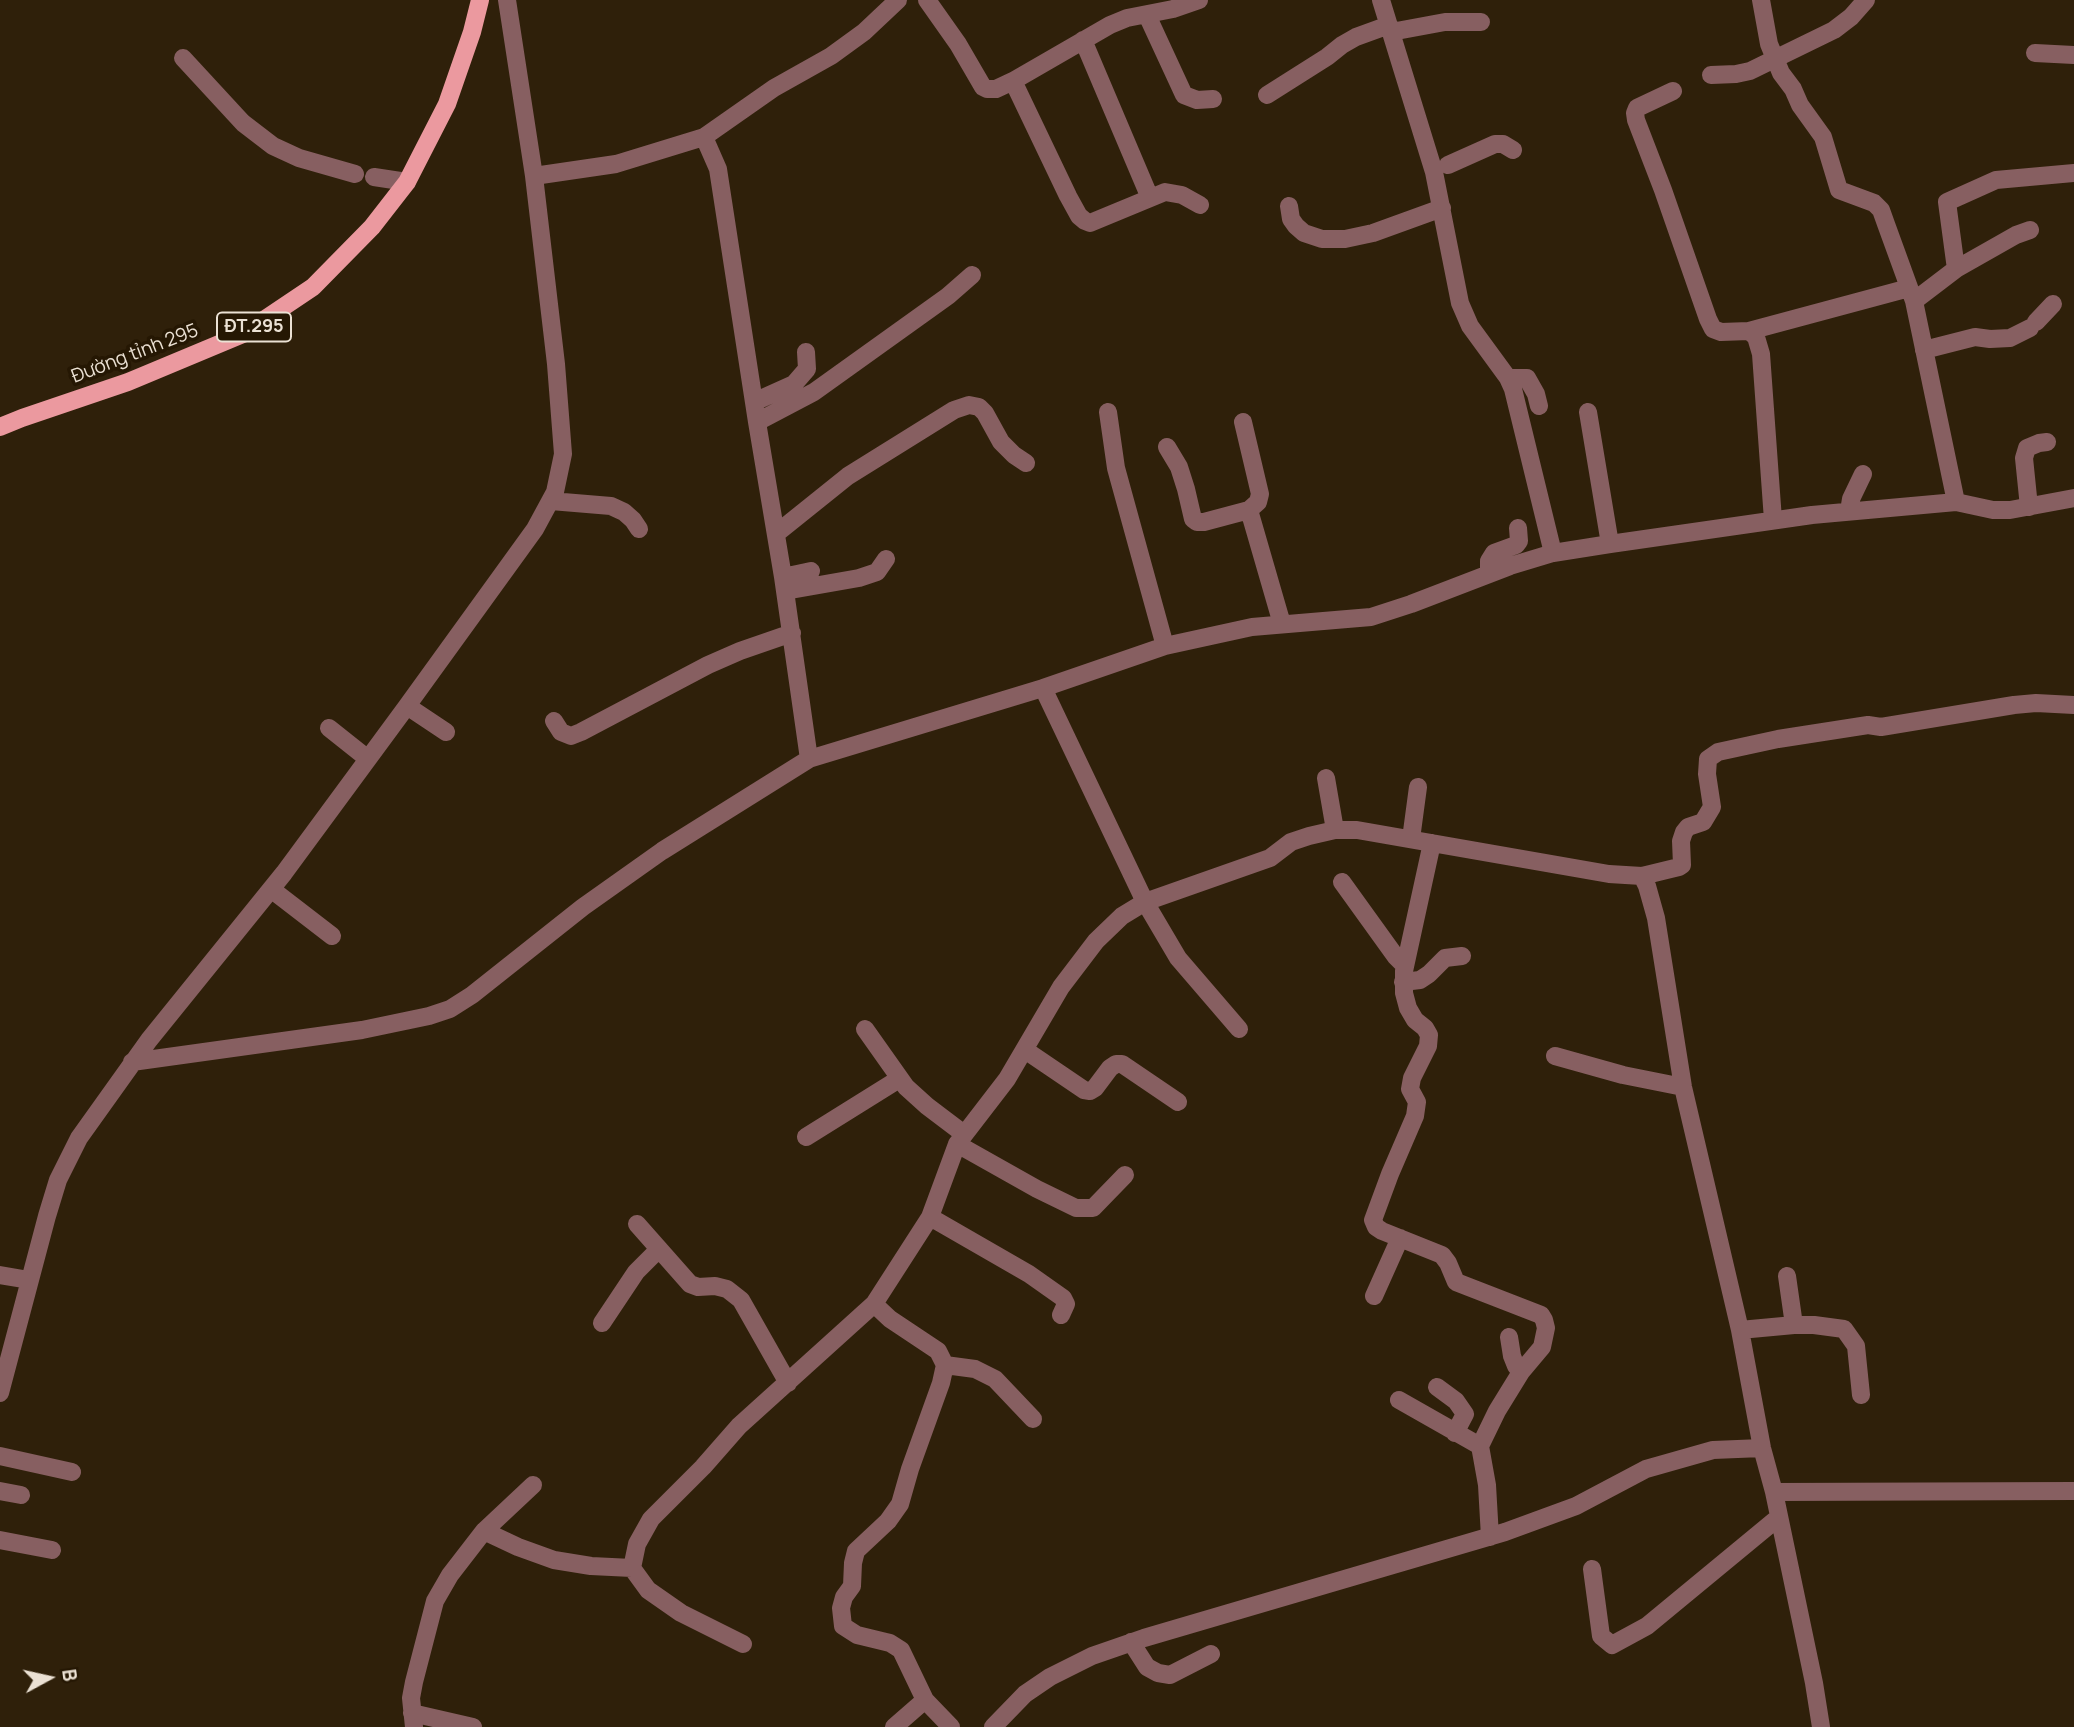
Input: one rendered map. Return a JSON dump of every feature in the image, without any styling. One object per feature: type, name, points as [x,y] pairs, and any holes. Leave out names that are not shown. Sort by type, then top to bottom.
[{"type":"main road","name":"Đường tỉnh 295","points":[[0,427],[128,382],[243,334],[313,287],[372,227],[407,182],[447,104],[480,0]]},
{"type":"street","points":[[0,1393],[58,1180],[79,1138],[132,1062],[271,889],[368,759],[521,550],[551,501],[560,473],[563,444],[556,364],[534,176],[507,0]]},
{"type":"street","points":[[534,176],[616,164],[704,137],[774,89],[831,56],[864,32],[898,0]]},
{"type":"street","points":[[927,0],[958,44],[983,87],[987,89],[996,89],[1013,81],[1110,24],[1199,0]]},
{"type":"street","points":[[1381,0],[1441,168],[1442,208],[1460,303],[1470,326],[1513,389],[1553,554]]},
{"type":"street","points":[[1761,0],[1769,44],[1781,73],[1823,137],[1839,190],[1874,203],[1881,210],[1912,295],[1956,502]]},
{"type":"street","points":[[1711,75],[1735,75],[1750,71],[1834,30],[1852,18],[1866,0]]},
{"type":"street","points":[[1147,15],[1184,95],[1197,100],[1213,99]]},
{"type":"street","points":[[1267,95],[1356,37],[1390,29],[1445,22],[1481,22]]},
{"type":"street","points":[[1083,40],[1150,198]]},
{"type":"street","points":[[2035,53],[2074,55]]},
{"type":"street","points":[[183,58],[243,123],[273,146],[299,158],[355,174]]},
{"type":"street","points":[[1013,81],[1068,196],[1084,221],[1090,223],[1165,192],[1182,195],[1200,205]]},
{"type":"street","points":[[1674,91],[1637,108],[1636,120],[1713,329],[1721,332],[1749,331],[1912,295],[2016,235],[2031,230]]},
{"type":"street","points":[[704,137],[718,169],[777,533],[809,759]]},
{"type":"street","points":[[1441,168],[1495,144],[1503,144],[1513,150]]},
{"type":"street","points":[[1956,269],[1947,202],[1996,180],[2074,173]]},
{"type":"street","points":[[374,177],[407,182]]},
{"type":"street","points":[[1289,206],[1291,219],[1296,226],[1304,233],[1322,239],[1345,239],[1373,233],[1442,208]]},
{"type":"street","points":[[757,422],[814,392],[948,296],[972,275]]},
{"type":"street","points":[[1924,350],[1975,337],[2010,338],[2033,325],[2053,304]]},
{"type":"street","points":[[1749,331],[1756,337],[1761,354],[1773,520]]},
{"type":"street","points":[[754,402],[794,384],[807,369],[806,352]]},
{"type":"street","points":[[1507,377],[1527,378],[1539,406]]},
{"type":"street","points":[[777,533],[848,476],[954,410],[969,405],[979,407],[985,413],[1001,442],[1026,463]]},
{"type":"street","points":[[1108,412],[1116,468],[1165,646]]},
{"type":"street","points":[[1588,412],[1610,544]]},
{"type":"street","points":[[1167,447],[1179,467],[1193,519],[1205,522],[1249,510],[1258,502],[1260,494],[1243,422]]},
{"type":"street","points":[[2029,507],[2024,458],[2027,448],[2047,442]]},
{"type":"street","points":[[1849,511],[1851,499],[1863,474]]},
{"type":"street","points":[[132,1062],[362,1030],[450,1009],[662,850],[809,759],[1043,688],[1165,646],[1252,627],[1371,617],[1553,554],[1610,544],[1849,511],[1956,502],[1993,510],[2010,510],[2074,498]]},
{"type":"street","points":[[551,501],[611,506],[624,512],[639,529]]},
{"type":"street","points":[[1249,510],[1282,624]]},
{"type":"street","points":[[1489,574],[1489,561],[1494,553],[1516,545],[1519,541],[1518,528]]},
{"type":"street","points":[[784,584],[859,578],[877,572],[886,559]]},
{"type":"street","points":[[784,584],[811,571]]},
{"type":"street","points":[[554,721],[561,732],[571,736],[708,665],[792,633]]},
{"type":"street","points":[[1043,688],[1145,902],[1178,958],[1239,1029]]},
{"type":"street","points":[[743,1644],[681,1613],[648,1590],[632,1568],[637,1544],[651,1519],[739,1426],[874,1304],[930,1217],[961,1139],[1007,1079],[1061,987],[1096,941],[1122,916],[1145,902],[1270,858],[1291,842],[1335,830],[1357,830],[1609,874],[1642,876],[1682,865],[1681,841],[1684,832],[1688,827],[1703,822],[1712,807],[1707,774],[1708,759],[1718,751],[1868,725],[1881,727],[2014,705],[2074,705]]},
{"type":"street","points":[[407,706],[446,732]]},
{"type":"street","points":[[329,728],[368,759]]},
{"type":"street","points":[[1326,778],[1335,830]]},
{"type":"street","points":[[1412,839],[1418,787]]},
{"type":"street","points":[[1432,843],[1404,973],[1408,1007],[1415,1020],[1429,1035],[1428,1046],[1412,1078],[1410,1089],[1417,1102],[1415,1116],[1373,1220],[1376,1227],[1441,1255],[1448,1263],[1455,1282],[1541,1315],[1546,1328],[1542,1347],[1521,1372],[1480,1446],[1487,1485],[1490,1537]]},
{"type":"street","points":[[1642,876],[1656,918],[1683,1087],[1740,1330],[1821,1727]]},
{"type":"street","points":[[1342,882],[1396,957],[1404,973],[1419,980],[1446,958],[1462,956]]},
{"type":"street","points":[[271,889],[332,936]]},
{"type":"street","points":[[865,1029],[899,1079],[961,1139],[1037,1189],[1076,1208],[1093,1208],[1125,1175]]},
{"type":"street","points":[[1025,1050],[1084,1090],[1095,1088],[1110,1068],[1122,1064],[1178,1102]]},
{"type":"street","points":[[1555,1056],[1623,1075],[1683,1087]]},
{"type":"street","points":[[806,1137],[899,1079]]},
{"type":"street","points":[[930,1217],[1029,1274],[1063,1298],[1066,1304],[1061,1315]]},
{"type":"street","points":[[637,1224],[690,1284],[727,1289],[741,1300],[788,1383]]},
{"type":"street","points":[[1374,1296],[1400,1238]]},
{"type":"street","points":[[602,1323],[636,1272],[658,1250]]},
{"type":"street","points":[[0,1275],[29,1280]]},
{"type":"street","points":[[1787,1276],[1794,1325]]},
{"type":"street","points":[[874,1304],[890,1319],[938,1351],[945,1365],[901,1504],[888,1521],[856,1552],[852,1586],[841,1608],[843,1626],[857,1634],[890,1643],[901,1650],[925,1700],[951,1727]]},
{"type":"street","points":[[1740,1330],[1794,1325],[1844,1329],[1856,1346],[1861,1395]]},
{"type":"street","points":[[1509,1337],[1512,1356],[1521,1372]]},
{"type":"street","points":[[945,1365],[975,1369],[995,1379],[1033,1419]]},
{"type":"street","points":[[1437,1387],[1456,1401],[1465,1414],[1455,1433]]},
{"type":"street","points":[[1399,1400],[1480,1446]]},
{"type":"street","points":[[993,1727],[1025,1695],[1050,1677],[1092,1656],[1490,1537],[1576,1506],[1646,1469],[1713,1450],[1762,1448]]},
{"type":"street","points":[[0,1456],[72,1472]]},
{"type":"street","points":[[474,1727],[413,1720],[411,1698],[414,1682],[435,1601],[450,1575],[484,1531],[533,1485]]},
{"type":"street","points":[[0,1491],[21,1495]]},
{"type":"street","points":[[1774,1492],[2074,1491]]},
{"type":"street","points":[[1592,1569],[1601,1636],[1612,1645],[1647,1626],[1779,1517]]},
{"type":"street","points":[[484,1531],[554,1560],[591,1566],[632,1568]]},
{"type":"street","points":[[0,1540],[52,1550]]},
{"type":"street","points":[[1131,1643],[1147,1667],[1170,1675],[1211,1654]]},
{"type":"street","points":[[894,1727],[925,1700]]}]
